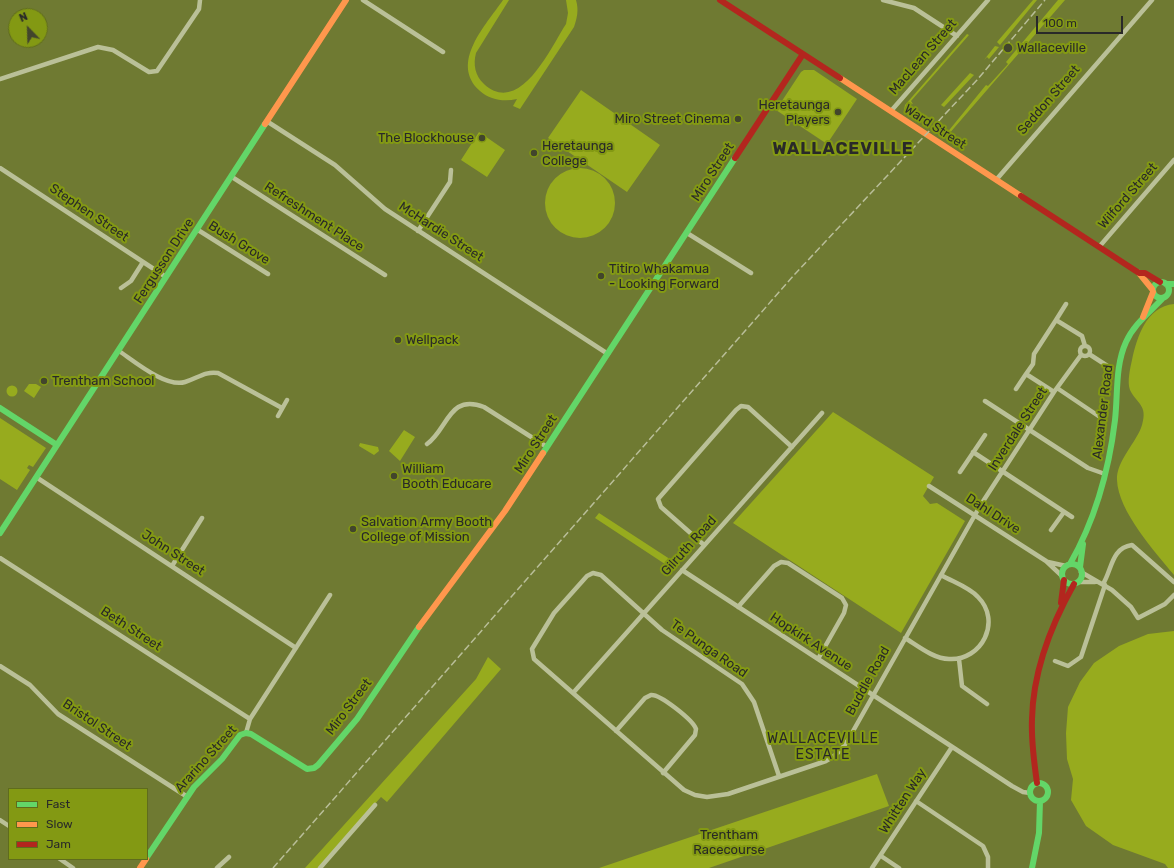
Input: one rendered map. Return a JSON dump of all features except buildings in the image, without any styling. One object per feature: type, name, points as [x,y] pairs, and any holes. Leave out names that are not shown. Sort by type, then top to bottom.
[{"type":"street","points":[[0,79],[98,47],[113,50],[149,72],[157,72],[199,9],[200,0]]},
{"type":"street","name":"Fergusson Drive","points":[[0,533],[346,0]]},
{"type":"street","points":[[363,0],[443,52]]},
{"type":"street","name":"Ward Street","points":[[720,0],[1139,273],[1153,291]]},
{"type":"street","points":[[884,0],[914,8],[957,36]]},
{"type":"street","name":"MacLean Street","points":[[891,111],[988,0]]},
{"type":"street","name":"Seddon Street","points":[[996,180],[1152,0]]},
{"type":"street","name":"Miro Street","points":[[246,733],[254,736],[307,769],[314,768],[318,764],[357,719],[412,636],[505,511],[803,54]]},
{"type":"street","name":"McHardie Street","points":[[268,122],[335,165],[385,209],[608,354]]},
{"type":"street","name":"Wilford Street","points":[[1099,247],[1174,160]]},
{"type":"street","name":"Stephen Street","points":[[0,168],[166,277]]},
{"type":"street","points":[[418,231],[450,182],[452,170]]},
{"type":"street","name":"Refreshment Place","points":[[232,177],[385,275]]},
{"type":"street","name":"Bush Grove","points":[[198,230],[268,274]]},
{"type":"street","points":[[687,233],[751,274]]},
{"type":"street","points":[[121,288],[131,281],[143,262]]},
{"type":"street","name":"Ward Street","points":[[1139,273],[1144,273],[1163,283],[1174,284]]},
{"type":"street","points":[[1165,296],[1169,288],[1163,283],[1155,284],[1153,291],[1158,298],[1174,294]]},
{"type":"street","name":"Alexander Road","points":[[1143,317],[1153,291]]},
{"type":"street","name":"Alexander Road","points":[[1059,614],[1063,578],[1062,570],[1068,565],[1084,537],[1105,474],[1112,443],[1119,361],[1126,341],[1143,317],[1165,296]]},
{"type":"street","points":[[1016,389],[1033,364],[1034,354],[1066,304]]},
{"type":"street","points":[[1056,320],[1082,336],[1085,346],[1090,349],[1089,354]]},
{"type":"street","name":"Inverdale Street","points":[[975,516],[1055,390],[1081,355],[1080,349],[1085,346]]},
{"type":"street","points":[[119,351],[171,382],[185,382],[210,372],[218,373],[282,408]]},
{"type":"street","points":[[1081,355],[1084,356],[1089,354]]},
{"type":"street","points":[[1089,354],[1109,367]]},
{"type":"street","points":[[1026,374],[1100,417]]},
{"type":"street","points":[[278,416],[287,400]]},
{"type":"street","points":[[985,401],[1088,468],[1105,474]]},
{"type":"street","points":[[427,444],[433,440],[457,407],[476,404],[484,407],[547,448]]},
{"type":"street","points":[[704,545],[661,507],[658,499],[736,410],[741,406],[748,407],[792,446]]},
{"type":"street","points":[[0,408],[57,445]]},
{"type":"street","name":"Gilruth Road","points":[[573,693],[822,412]]},
{"type":"street","points":[[818,418],[823,422]]},
{"type":"street","points":[[960,472],[985,435]]},
{"type":"street","points":[[973,452],[1072,517]]},
{"type":"street","name":"John Street","points":[[36,477],[296,648]]},
{"type":"street","name":"Dahl Drive","points":[[929,486],[1046,561],[1063,578]]},
{"type":"street","points":[[1051,530],[1064,512]]},
{"type":"street","name":"Buddle Road","points":[[573,693],[663,773],[684,790],[695,795],[707,797],[720,796],[826,761],[836,755],[844,747],[975,516]]},
{"type":"street","points":[[172,566],[202,518]]},
{"type":"street","name":"Alexander Road","points":[[1037,783],[1032,725],[1034,698],[1039,672],[1059,614],[1076,583],[1081,577],[1080,570],[1084,537]]},
{"type":"street","points":[[1055,661],[1068,666],[1081,657],[1115,555],[1126,547],[1132,545],[1174,582]]},
{"type":"street","name":"Beth Street","points":[[0,558],[250,719]]},
{"type":"street","name":"Dahl Drive","points":[[1046,561],[1068,565]]},
{"type":"street","points":[[738,607],[774,566],[781,562],[788,563],[842,598],[846,605],[844,613],[818,659]]},
{"type":"street","points":[[1068,565],[1074,564],[1097,582],[1104,585],[1130,607],[1138,618],[1165,604],[1174,595]]},
{"type":"street","name":"Hopkirk Avenue","points":[[682,570],[1012,786],[1030,793]]},
{"type":"street","name":"Te Punga Road","points":[[573,693],[535,660],[532,651],[554,613],[585,578],[590,574],[599,574],[662,630],[734,677],[746,688],[754,702],[779,776]]},
{"type":"street","points":[[905,638],[941,658],[959,659],[971,655],[982,644],[988,630],[988,616],[982,603],[977,596],[941,575]]},
{"type":"street","points":[[1063,578],[1069,583],[1097,582]]},
{"type":"street","name":"Ararino Street","points":[[148,855],[186,796],[222,759],[236,738],[246,733],[250,719],[330,595]]},
{"type":"street","points":[[959,659],[962,686],[988,704]]},
{"type":"street","name":"Bristol Street","points":[[0,666],[30,685],[58,714],[186,796]]},
{"type":"street","points":[[616,731],[645,698],[651,695],[660,697],[691,721],[696,729],[695,735],[663,773]]},
{"type":"street","name":"Whitten Way","points":[[872,868],[952,747]]},
{"type":"street","points":[[1037,783],[1046,785],[1048,790],[1048,796],[1040,801],[1033,798],[1030,793],[1031,788],[1037,783]]},
{"type":"street","points":[[1032,868],[1039,833],[1040,801]]},
{"type":"street","points":[[916,802],[983,846],[988,856],[988,868]]},
{"type":"street","points":[[320,868],[375,805]]},
{"type":"street","points":[[881,856],[899,868]]},
{"type":"street","points":[[217,868],[229,857]]},
{"type":"street","points":[[62,860],[74,868]]},
{"type":"green space","points":[[503,0],[509,0],[476,53],[475,61],[477,74],[481,81],[497,92],[510,92],[522,86],[533,75],[543,62],[566,24],[568,13],[566,0],[576,0],[577,4],[577,14],[574,27],[520,109],[513,106],[517,99],[497,100],[480,91],[471,80],[468,68],[469,56],[480,32]]},
{"type":"green space","points":[[1033,0],[1037,0],[1000,45],[997,42]]},
{"type":"green space","points":[[1058,0],[1065,0],[948,135],[946,134],[986,85],[988,86],[1008,64],[1006,62]]},
{"type":"green space","points":[[967,34],[969,35],[911,101],[913,104],[909,103],[907,105],[909,107],[907,111],[904,110],[905,105]]},
{"type":"green space","points":[[995,46],[999,47],[989,59],[987,57],[984,60]]},
{"type":"green space","points":[[804,70],[814,70],[857,99],[827,144],[776,110],[801,72]]},
{"type":"green space","points":[[970,73],[974,75],[944,107],[941,105]]},
{"type":"green space","points":[[581,90],[660,145],[627,192],[548,138]]},
{"type":"green space","points":[[479,132],[505,150],[487,177],[461,160]]},
{"type":"green space","points":[[580,168],[593,171],[605,178],[612,190],[615,203],[612,216],[605,228],[593,235],[580,238],[567,235],[555,228],[548,216],[545,203],[548,190],[555,178],[567,171]]},
{"type":"green space","points":[[1174,304],[1174,575],[1130,518],[1119,492],[1117,480],[1123,459],[1142,425],[1144,413],[1141,405],[1130,390],[1129,375],[1134,351],[1144,324],[1156,311],[1164,306]]},
{"type":"green space","points":[[29,384],[36,384],[41,387],[34,398],[24,391]]},
{"type":"green space","points":[[10,386],[14,386],[16,387],[16,395],[10,396],[7,393],[7,389]]},
{"type":"green space","points":[[833,412],[934,477],[923,496],[930,504],[937,503],[965,521],[901,633],[733,523]]},
{"type":"green space","points":[[0,418],[46,448],[33,467],[29,465],[27,468],[30,470],[17,490],[0,479]]},
{"type":"green space","points":[[404,430],[415,437],[400,461],[389,451]]},
{"type":"green space","points":[[360,443],[378,447],[379,451],[374,455],[359,446]]},
{"type":"green space","points":[[599,513],[679,565],[674,570],[595,518]]},
{"type":"green space","points":[[1174,631],[1174,868],[1168,868],[1165,864],[1113,845],[1086,826],[1071,800],[1073,779],[1067,759],[1066,733],[1068,707],[1080,682],[1094,663],[1119,646],[1148,634]]},
{"type":"green space","points":[[488,657],[501,669],[387,802],[381,797],[318,868],[305,868],[476,679]]},
{"type":"green space","name":"Trentham Racecourse","points":[[877,774],[889,806],[709,868],[599,868]]},
{"type":"railway","points":[[273,868],[795,274],[977,80],[1045,0]]},
{"type":"traffic: fast","points":[[0,533],[265,124]]},
{"type":"traffic: fast","points":[[543,453],[735,158]]},
{"type":"traffic: fast","points":[[1158,282],[1164,282],[1169,287],[1169,290],[1167,296],[1164,298],[1158,298],[1153,293],[1153,287],[1158,282]]},
{"type":"traffic: fast","points":[[1166,284],[1174,284]]},
{"type":"traffic: fast","points":[[1070,564],[1087,530],[1105,476],[1115,420],[1118,370],[1122,351],[1133,330],[1163,298]]},
{"type":"traffic: fast","points":[[0,408],[57,445]]},
{"type":"traffic: fast","points":[[1080,567],[1083,544]]},
{"type":"traffic: fast","points":[[1072,564],[1079,567],[1082,574],[1079,581],[1072,584],[1065,581],[1062,574],[1065,567],[1072,564]]},
{"type":"traffic: fast","points":[[148,856],[194,787],[222,759],[240,735],[246,733],[251,734],[307,769],[314,768],[318,765],[357,719],[419,627]]},
{"type":"traffic: fast","points":[[1039,783],[1045,786],[1048,792],[1045,798],[1039,801],[1033,798],[1030,792],[1033,786],[1039,783]]},
{"type":"traffic: fast","points":[[1032,868],[1039,833],[1040,801]]},
{"type":"traffic: slow","points":[[265,124],[346,0]]},
{"type":"traffic: slow","points":[[840,78],[1021,196]]},
{"type":"traffic: slow","points":[[1139,273],[1152,289]]},
{"type":"traffic: slow","points":[[1143,317],[1153,292]]},
{"type":"traffic: slow","points":[[419,627],[505,511],[543,453]]},
{"type":"traffic: slow","points":[[140,868],[145,860]]},
{"type":"traffic: jam","points":[[720,0],[840,78]]},
{"type":"traffic: jam","points":[[735,158],[803,54]]},
{"type":"traffic: jam","points":[[1021,196],[1139,273],[1145,273],[1160,282]]},
{"type":"traffic: jam","points":[[1061,603],[1064,580]]},
{"type":"traffic: jam","points":[[1037,783],[1032,727],[1033,701],[1036,684],[1051,632],[1074,584]]},
{"type":"place","name":"Wallaceville","points":[[1008,48]]},
{"type":"place","name":"Heretaunga Players","points":[[838,112]]},
{"type":"place","name":"Miro Street Cinema","points":[[738,119]]},
{"type":"place","name":"The Blockhouse","points":[[482,138]]},
{"type":"place","name":"Heretaunga College","points":[[534,153]]},
{"type":"place","name":"Titiro Whakamua - Looking Forward","points":[[601,276]]},
{"type":"place","name":"Wellpack","points":[[398,340]]},
{"type":"place","name":"Trentham School","points":[[44,381]]},
{"type":"place","name":"William Booth Educare","points":[[394,476]]},
{"type":"place","name":"Salvation Army Booth College of Mission","points":[[353,529]]},
{"type":"district","name":"WALLACEVILLE","points":[[843,149]]},
{"type":"district","name":"WALLACEVILLE ESTATE","points":[[823,748]]}]
